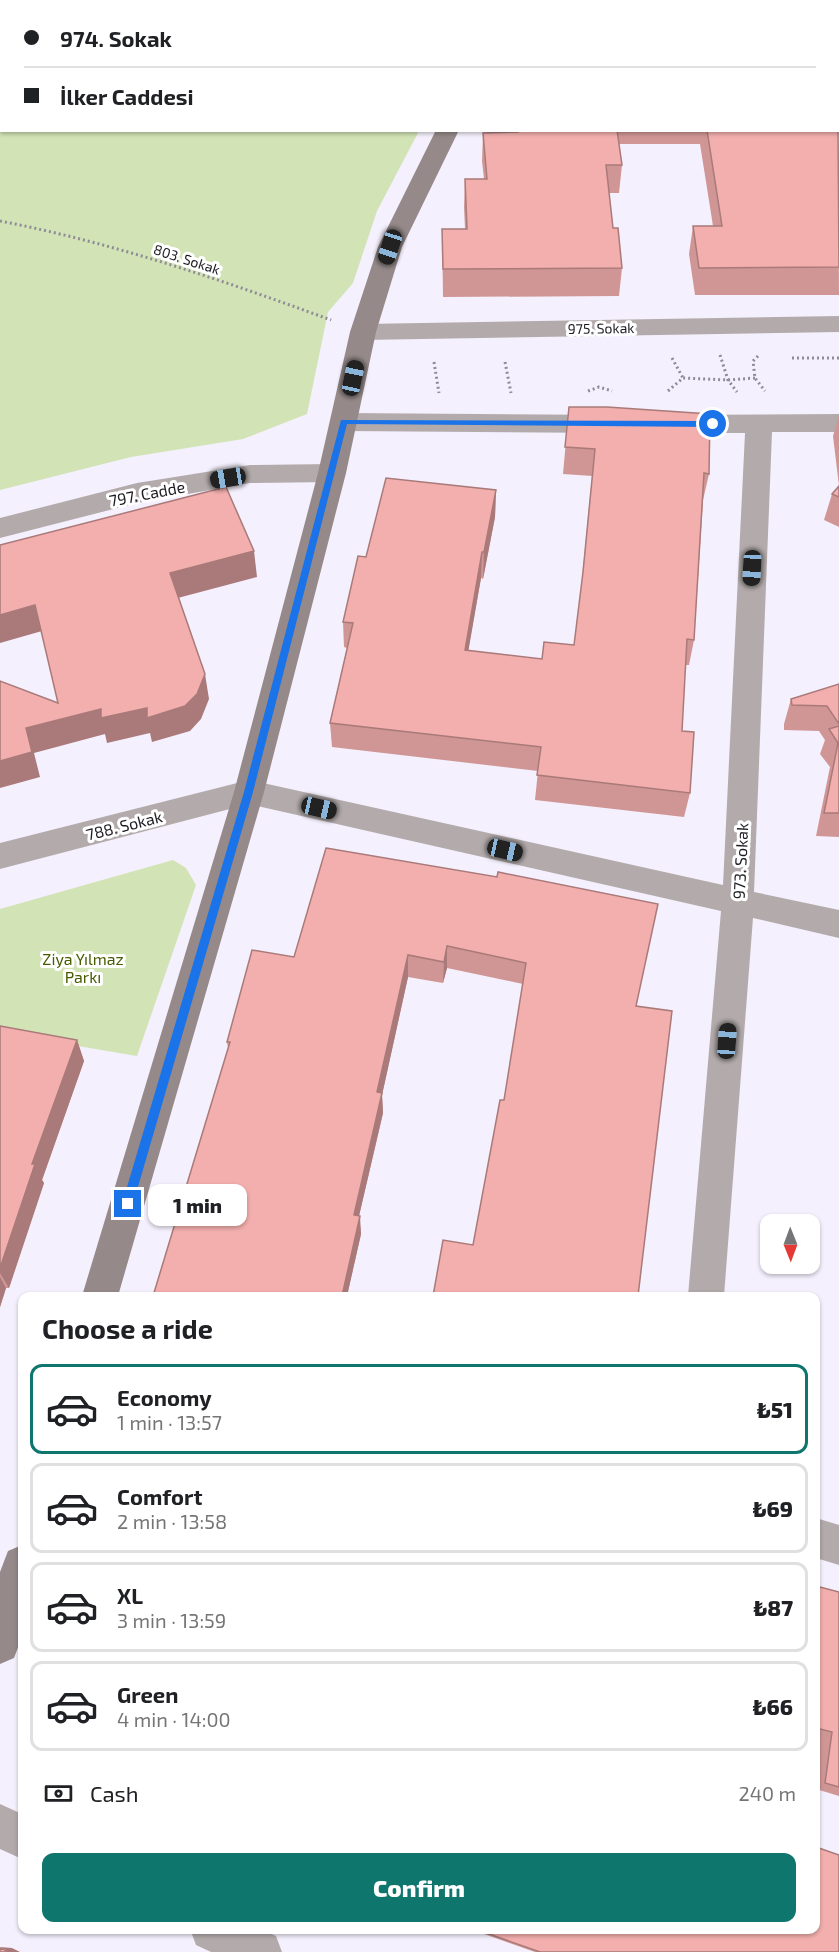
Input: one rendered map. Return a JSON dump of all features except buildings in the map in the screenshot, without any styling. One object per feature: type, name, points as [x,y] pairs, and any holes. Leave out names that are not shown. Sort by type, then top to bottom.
[{"type":"main road","points":[[101,1292],[249,792],[332,473],[363,332],[390,247],[447,132]]},
{"type":"main road","points":[[0,1644],[18,1579]]},
{"type":"street","name":"975. Sokak","points":[[363,332],[839,324]]},
{"type":"street","points":[[344,422],[839,423]]},
{"type":"street","name":"973. Sokak","points":[[706,1292],[738,902],[759,424]]},
{"type":"street","name":"797. Cadde","points":[[0,528],[148,491],[250,474],[332,473]]},
{"type":"street","points":[[249,792],[839,924]]},
{"type":"street","name":"788. Sokak","points":[[0,856],[249,792]]},
{"type":"street","points":[[820,1539],[839,1545]]},
{"type":"street","points":[[0,1826],[18,1835]]},
{"type":"street","points":[[222,1934],[260,1952]]},
{"type":"path","name":"803. Sokak","points":[[0,221],[131,252],[267,296],[363,332]]},
{"type":"path","points":[[711,326],[728,380],[759,424]]},
{"type":"path","points":[[755,378],[753,361],[760,354]]},
{"type":"path","points":[[433,355],[440,399]]},
{"type":"path","points":[[782,357],[839,358]]},
{"type":"path","points":[[505,362],[511,395]]},
{"type":"green space","points":[[0,132],[418,132],[377,211],[353,283],[328,312],[307,414],[243,439],[131,457],[0,490]]},
{"type":"green space","name":"Ziya Yılmaz Parkı","points":[[173,860],[186,868],[196,885],[137,1056],[0,1033],[0,909]]},
{"type":"route","points":[[128,1204],[249,792],[344,422],[713,424]]}]
